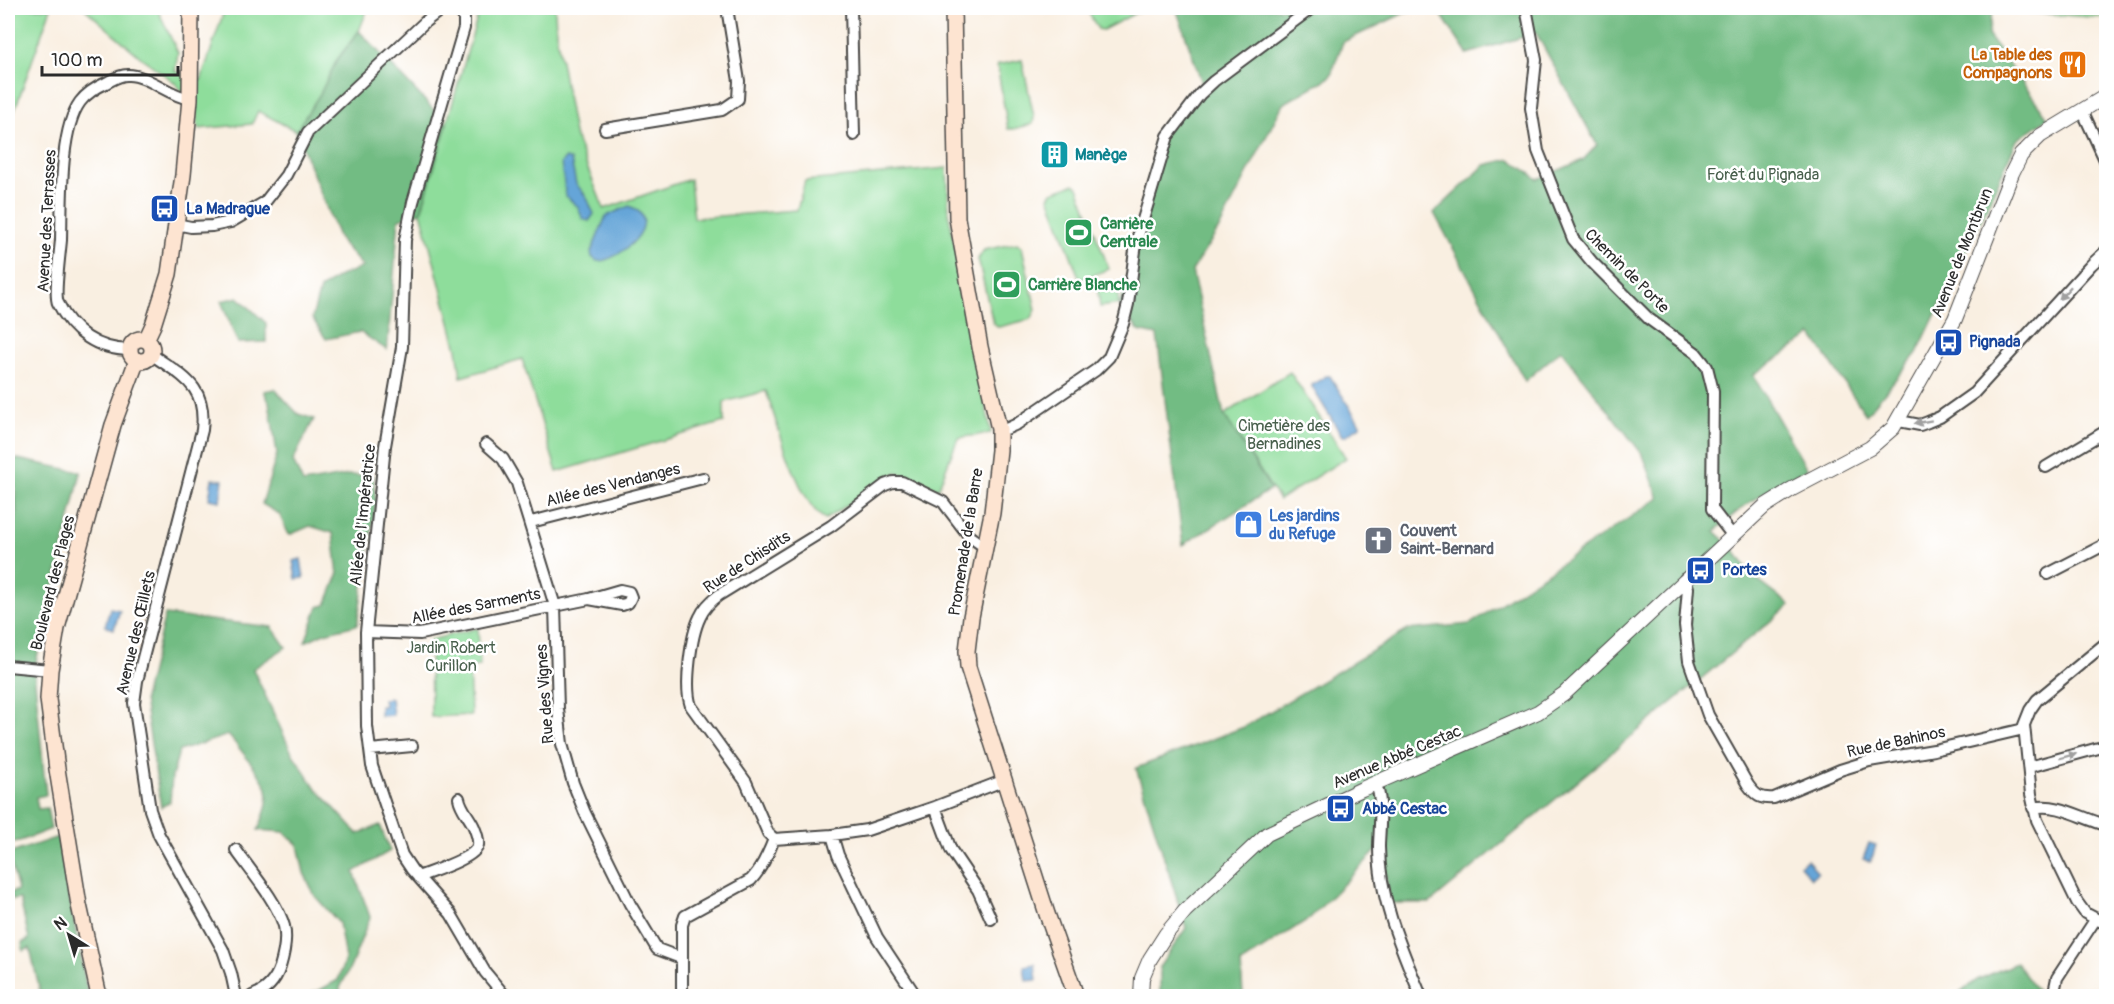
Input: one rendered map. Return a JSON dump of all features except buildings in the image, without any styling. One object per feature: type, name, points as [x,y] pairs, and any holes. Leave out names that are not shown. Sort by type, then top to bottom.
[{"type":"main road","name":"Boulevard des Plages","points":[[99,996],[79,905],[57,769],[48,699],[50,670],[57,628],[113,426],[153,325],[169,274],[183,175],[190,99],[191,8]]},
{"type":"main road","name":"Promenade de la Barre","points":[[953,8],[957,218],[980,347],[999,429],[993,502],[971,617],[968,667],[1076,996]]},
{"type":"street","points":[[176,224],[191,227],[231,222],[265,202],[286,175],[308,132],[426,21],[443,8]]},
{"type":"street","name":"Allée de l'Impératrice","points":[[458,8],[464,18],[464,28],[412,202],[405,240],[402,347],[385,446],[366,632],[367,726],[372,766],[402,855],[451,914],[485,972],[505,996]]},
{"type":"street","points":[[604,129],[722,110],[738,99],[739,81],[727,8]]},
{"type":"street","points":[[851,8],[854,135]]},
{"type":"street","points":[[999,429],[1006,429],[1017,424],[1096,370],[1108,357],[1123,324],[1136,243],[1168,136],[1200,94],[1214,81],[1312,8]]},
{"type":"street","name":"Chemin de Porte","points":[[1526,8],[1536,60],[1531,108],[1538,151],[1573,239],[1592,262],[1649,319],[1696,352],[1707,367],[1713,391],[1712,509],[1732,536]]},
{"type":"street","name":"Avenue des Terrasses","points":[[141,351],[104,346],[82,335],[74,328],[57,301],[66,141],[81,101],[99,87],[117,78],[127,75],[136,77],[179,97],[190,99]]},
{"type":"street","name":"Avenue de Montbrun","points":[[1696,568],[1779,496],[1870,448],[1888,434],[1899,421],[1955,319],[2021,155],[2040,136],[2106,96]]},
{"type":"street","points":[[2082,110],[2106,162]]},
{"type":"street","points":[[1899,421],[1920,425],[1940,417],[1974,393],[2091,265],[2106,252]]},
{"type":"street","name":"Avenue des Œillets","points":[[141,351],[180,373],[198,395],[204,414],[202,430],[137,681],[134,703],[150,810],[159,835],[224,950],[236,996]]},
{"type":"street","points":[[2046,467],[2106,431]]},
{"type":"street","name":"Rue des Vignes","points":[[486,444],[503,459],[517,483],[531,522],[555,606],[558,709],[562,744],[573,783],[630,904],[657,949],[681,958]]},
{"type":"street","name":"Allée des Vendanges","points":[[531,522],[703,478]]},
{"type":"street","name":"Rue de Chisdits","points":[[774,839],[768,832],[746,782],[691,706],[687,697],[695,629],[704,609],[719,595],[831,526],[885,485],[893,482],[902,482],[943,502],[969,536],[986,548]]},
{"type":"street","points":[[2048,574],[2106,544]]},
{"type":"street","name":"Avenue Abbé Cestac","points":[[1141,996],[1142,978],[1150,959],[1166,934],[1185,911],[1267,834],[1538,712],[1564,694],[1696,568]]},
{"type":"street","name":"Rue de Bahinos","points":[[1685,579],[1688,588],[1684,625],[1689,661],[1708,715],[1748,785],[1755,795],[1763,799],[1774,798],[1840,770],[1869,761],[1934,750],[2024,729]]},
{"type":"street","name":"Allée des Sarments","points":[[366,632],[420,634],[589,599]]},
{"type":"street","points":[[2106,643],[2037,700],[2027,717],[2024,729],[2033,808],[2037,820],[2077,902],[2085,913],[2106,924]]},
{"type":"street","points":[[8,666],[50,670]]},
{"type":"street","points":[[370,750],[412,746]]},
{"type":"street","points":[[2029,767],[2106,746]]},
{"type":"street","points":[[682,996],[682,925],[685,916],[750,880],[758,872],[774,839],[867,831],[1005,780]]},
{"type":"street","points":[[1375,784],[1380,802],[1379,870],[1389,910],[1421,996]]},
{"type":"street","points":[[418,877],[468,857],[477,848],[477,834],[459,798]]},
{"type":"street","points":[[2033,808],[2045,805],[2059,808],[2106,825]]},
{"type":"street","points":[[935,807],[951,850],[978,890],[991,919]]},
{"type":"street","points":[[832,835],[838,855],[877,937],[916,996]]},
{"type":"street","points":[[236,850],[277,910],[284,926],[284,956],[276,978],[262,993],[252,996]]},
{"type":"street","points":[[2055,996],[2057,978],[2095,920]]},
{"type":"green space","points":[[8,8],[51,8],[8,129]]},
{"type":"green space","points":[[84,8],[157,8],[178,53],[175,71],[201,80],[225,8],[368,8],[359,31],[337,60],[320,94],[296,131],[258,111],[252,124],[198,129],[196,107],[174,82],[139,56]]},
{"type":"green space","points":[[480,8],[555,8],[556,33],[574,134],[604,209],[690,179],[694,218],[797,210],[805,181],[947,168],[949,216],[991,433],[958,438],[938,489],[897,472],[826,519],[816,512],[798,481],[766,391],[724,402],[724,422],[557,472],[522,359],[461,377],[457,349],[421,212]]},
{"type":"green space","points":[[1086,8],[1145,8],[1103,30],[1098,29]]},
{"type":"green space","points":[[1176,8],[1415,8],[1343,42],[1330,77],[1283,104],[1220,227],[1192,271],[1224,415],[1271,489],[1183,545],[1157,335],[1139,331],[1120,306],[1164,130],[1202,83]]},
{"type":"green space","name":"Forêt du Pignada","points":[[1437,8],[1993,8],[1988,35],[2048,118],[2017,140],[1917,353],[1866,415],[1812,335],[1753,375],[1807,469],[1759,496],[1715,531],[1733,548],[1752,576],[1790,605],[1430,903],[1390,903],[1381,846],[1310,918],[1241,963],[1243,996],[1160,996],[1160,966],[1186,928],[1136,768],[1244,727],[1408,630],[1470,624],[1659,498],[1643,455],[1561,350],[1525,381],[1434,213],[1485,165],[1510,159],[1538,179],[1583,160],[1597,145],[1536,33],[1467,54]]},
{"type":"green space","points":[[1997,8],[2106,8],[2106,18],[2005,11],[1997,10]]},
{"type":"green space","points":[[359,31],[447,124],[421,212],[399,219],[387,350],[360,332],[326,339],[312,318],[320,289],[340,276],[363,267],[339,239],[296,131],[320,94],[337,60]]},
{"type":"green space","points":[[1022,60],[1034,117],[1033,124],[1008,129],[997,65]]},
{"type":"green space","name":"Carrière Centrale","points":[[1074,184],[1078,187],[1109,269],[1080,280],[1049,197],[1052,192]]},
{"type":"green space","name":"Carrière Blanche","points":[[1017,243],[1022,247],[1036,310],[1031,319],[999,327],[993,323],[978,259],[984,250]]},
{"type":"green space","points":[[1116,283],[1119,304],[1100,307],[1097,285]]},
{"type":"green space","points":[[238,297],[266,323],[266,342],[238,343],[221,301]]},
{"type":"green space","name":"Cimetière des Bernadines","points":[[1290,372],[1346,458],[1279,500],[1224,415]]},
{"type":"green space","points":[[275,389],[298,414],[314,419],[293,461],[303,483],[349,475],[373,476],[376,501],[357,625],[324,633],[305,642],[318,607],[326,605],[338,575],[333,533],[310,526],[289,535],[279,514],[262,504],[277,454],[269,402],[264,391]]},
{"type":"green space","points":[[8,457],[81,472],[35,666],[8,661],[8,548],[17,516],[15,486],[8,474]]},
{"type":"green space","points":[[8,474],[17,516],[8,551]]},
{"type":"green space","points":[[165,615],[272,627],[286,647],[253,669],[292,753],[315,787],[358,834],[380,825],[390,851],[354,872],[370,917],[340,988],[341,996],[303,996],[338,980],[345,959],[339,923],[315,896],[304,873],[298,845],[284,832],[258,830],[267,805],[267,789],[256,770],[228,735],[179,751],[172,777],[170,802],[161,807],[144,699]]},
{"type":"green space","name":"Jardin Robert Curillon","points":[[478,628],[480,666],[469,667],[471,715],[431,717],[430,640]]},
{"type":"green space","points":[[8,669],[34,670],[46,795],[36,797],[38,809],[47,808],[51,829],[20,841],[8,843]]},
{"type":"green space","points":[[58,837],[88,996],[41,996],[30,948],[23,951],[22,943],[29,939],[20,899],[12,900],[10,893],[18,890],[8,854]]},
{"type":"green space","points":[[2016,963],[2041,996],[1956,996],[1977,980]]},
{"type":"water","points":[[566,158],[571,160],[576,184],[586,196],[594,214],[589,221],[583,219],[577,206],[566,196],[561,163]]},
{"type":"water","points":[[629,206],[640,212],[644,221],[642,230],[627,248],[617,255],[597,261],[592,257],[591,252],[606,216]]},
{"type":"water","points":[[1326,376],[1330,376],[1360,424],[1345,436],[1342,436],[1312,387]]},
{"type":"water","points":[[212,479],[223,480],[220,501],[209,499]]},
{"type":"water","points":[[301,559],[304,578],[296,579],[293,561]]},
{"type":"water","points":[[110,608],[120,610],[114,629],[105,626]]},
{"type":"water","points":[[391,698],[393,715],[380,716],[380,706],[384,706],[383,699]]},
{"type":"water","points":[[1869,843],[1876,845],[1871,862],[1863,859]]},
{"type":"water","points":[[1807,860],[1818,872],[1811,878],[1800,865]]},
{"type":"water","points":[[1035,964],[1037,980],[1026,981],[1024,966]]},
{"type":"place","name":"La Table des Compagnons","points":[[2073,64]]},
{"type":"place","name":"Manège","points":[[1054,155]]},
{"type":"place","name":"La Madrague","points":[[165,209]]},
{"type":"place","name":"Carrière Centrale","points":[[1079,233]]},
{"type":"place","name":"Carrière Blanche","points":[[1007,285]]},
{"type":"place","name":"Pignada","points":[[1948,342]]},
{"type":"place","name":"Les jardins du Refuge","points":[[1248,525]]},
{"type":"place","name":"Couvent Saint-Bernard","points":[[1379,540]]},
{"type":"place","name":"Portes","points":[[1701,570]]},
{"type":"place","name":"Abbé Cestac","points":[[1341,809]]}]
